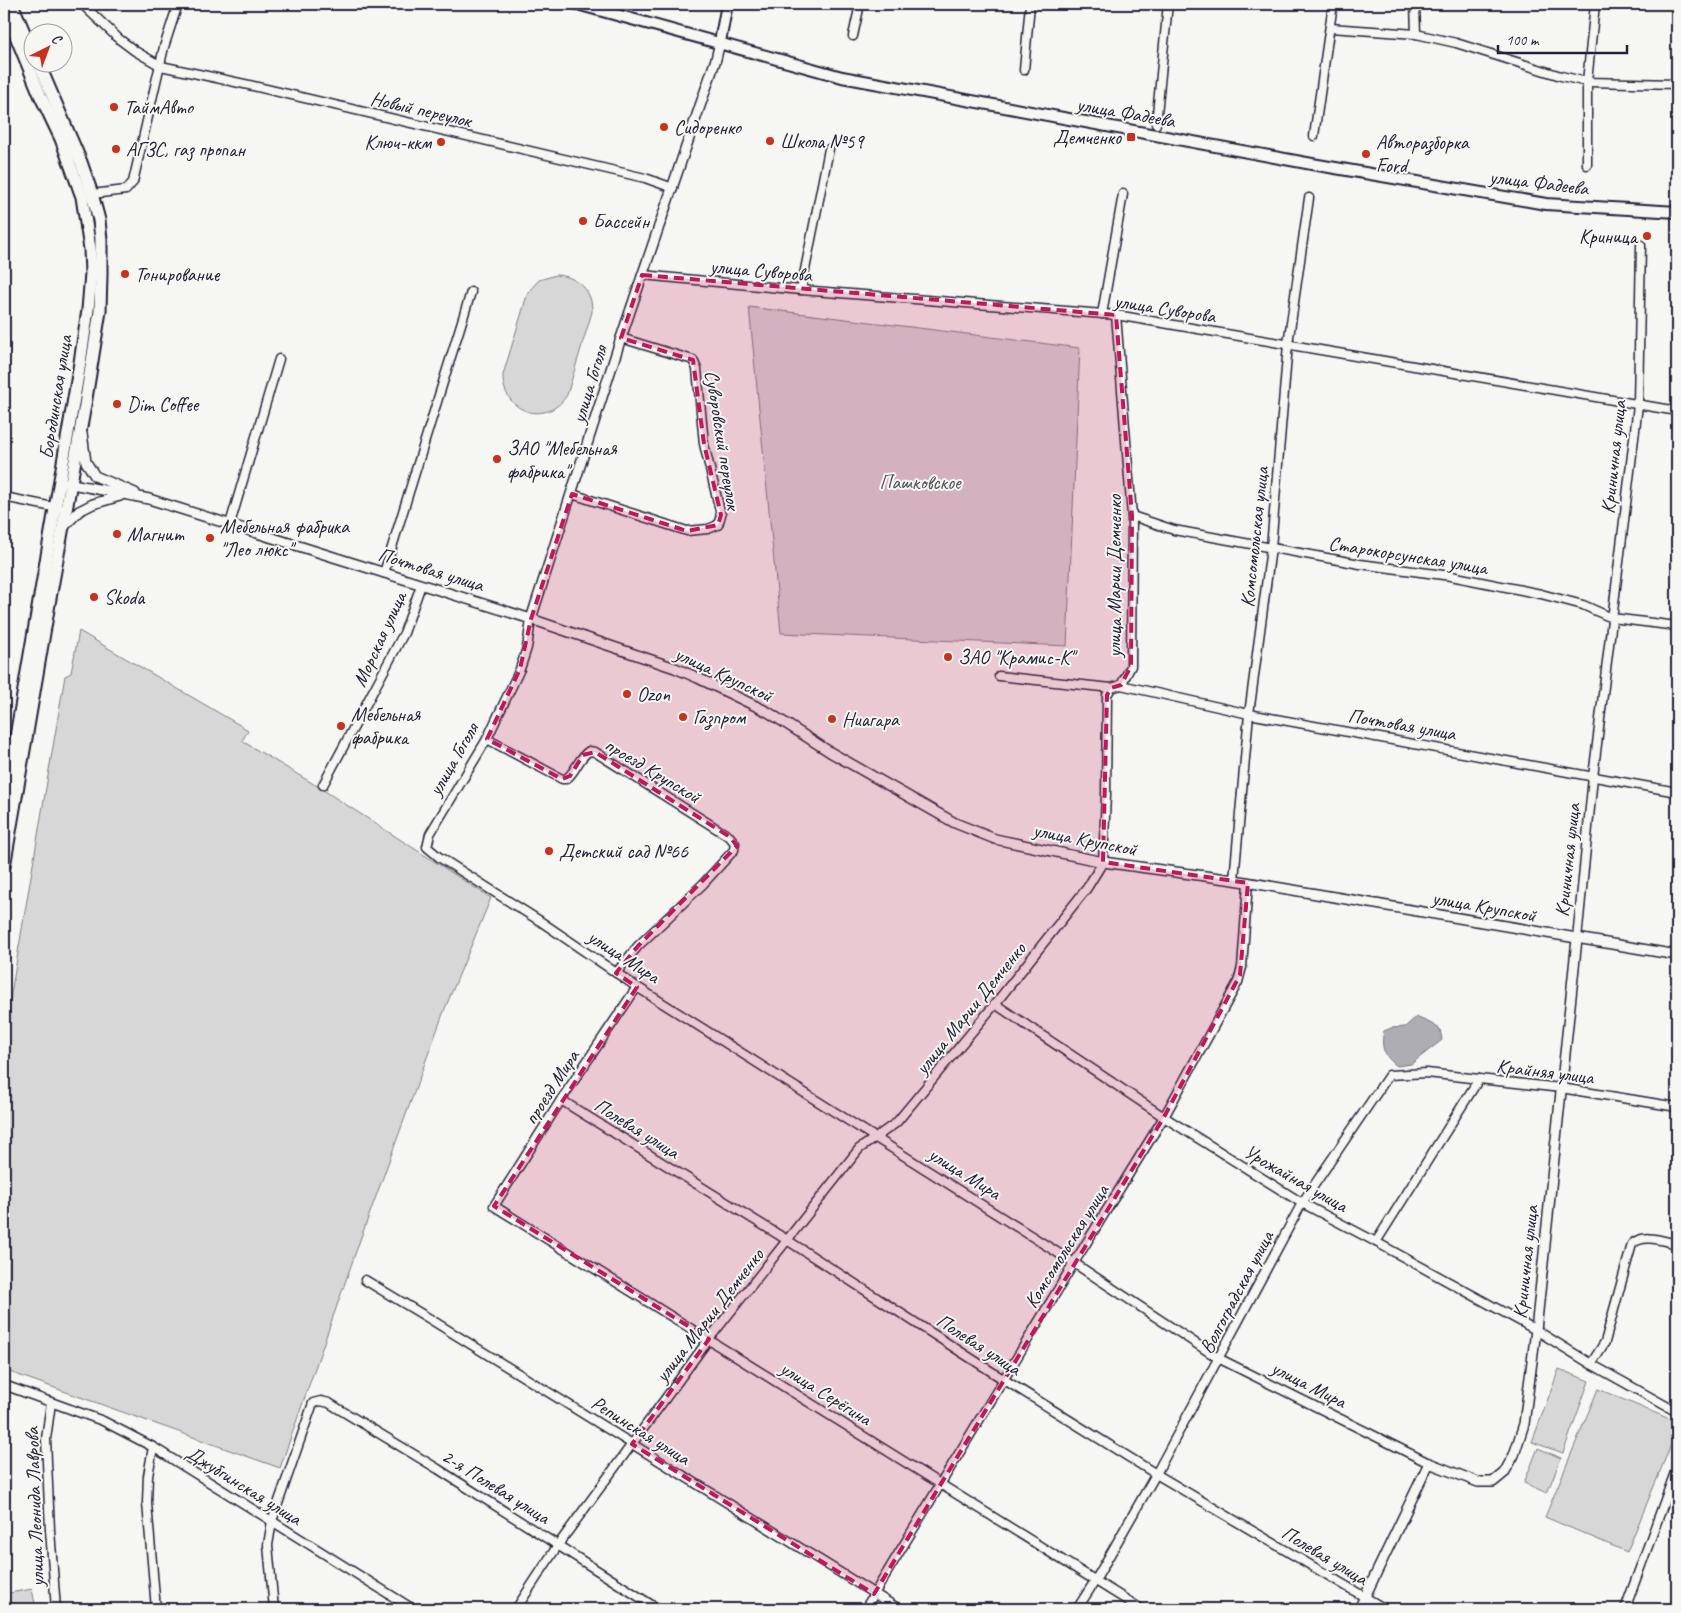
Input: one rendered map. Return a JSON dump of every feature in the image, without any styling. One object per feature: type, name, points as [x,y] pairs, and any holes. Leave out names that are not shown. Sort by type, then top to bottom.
[{"type":"main road","points":[[12,4],[22,28]]},
{"type":"main road","name":"улица Фадеева","points":[[577,4],[842,77],[1303,163],[1546,204],[1677,212]]},
{"type":"main road","name":"улица Гоголя","points":[[720,42],[727,4]]},
{"type":"main road","name":"Бородинская улица","points":[[4,7],[40,95],[61,139],[82,197],[90,249],[91,273],[88,310],[66,483]]},
{"type":"main road","name":"Бородинская улица","points":[[4,806],[60,508],[81,428],[100,311],[101,240],[99,220],[81,162],[42,72]]},
{"type":"main road","name":"Бородинская улица","points":[[4,867],[62,529],[60,508]]},
{"type":"street","name":"Новый переулок","points":[[82,4],[135,52],[161,66],[249,84],[626,173],[673,188]]},
{"type":"street","points":[[92,194],[126,190],[133,182],[164,47],[178,4]]},
{"type":"street","points":[[853,36],[860,4]]},
{"type":"street","points":[[1024,70],[1030,4]]},
{"type":"street","points":[[1156,124],[1168,4]]},
{"type":"street","points":[[1314,136],[1333,4]]},
{"type":"street","points":[[1415,4],[1416,34]]},
{"type":"street","points":[[1587,165],[1587,82],[1595,4]]},
{"type":"street","points":[[1330,28],[1416,34],[1456,43],[1561,76],[1587,82],[1677,84]]},
{"type":"street","name":"улица Гоголя","points":[[426,847],[430,834],[487,739],[520,669],[527,648],[531,619],[621,338],[673,188],[720,42]]},
{"type":"street","points":[[801,290],[829,149]]},
{"type":"street","points":[[1102,314],[1123,194]]},
{"type":"street","name":"Комсомольская улица","points":[[1234,880],[1249,714],[1271,548],[1288,344],[1309,198]]},
{"type":"street","name":"Криничная улица","points":[[1504,1473],[1514,1455],[1524,1424],[1536,1330],[1593,777],[1638,405],[1641,245]]},
{"type":"street","name":"улица Суворова","points":[[642,275],[801,290],[1116,315],[1677,411]]},
{"type":"street","points":[[384,573],[471,292]]},
{"type":"street","name":"улица Марии Демченко","points":[[1111,688],[1121,685],[1131,666],[1132,516],[1116,315]]},
{"type":"street","name":"Суворовский переулок","points":[[572,494],[687,531],[708,529],[718,525],[721,515],[704,444],[698,370],[693,360],[621,338]]},
{"type":"street","points":[[230,524],[279,359]]},
{"type":"street","points":[[81,428],[86,462],[95,476],[149,499]]},
{"type":"street","name":"Почтовая улица","points":[[66,483],[149,499],[531,619]]},
{"type":"street","points":[[62,529],[79,511],[93,504],[124,495]]},
{"type":"street","points":[[4,497],[60,508]]},
{"type":"street","name":"Старокорсунская улица","points":[[1132,516],[1174,530],[1360,564],[1451,576],[1541,594],[1582,605],[1612,618],[1677,626]]},
{"type":"street","name":"Морская улица","points":[[323,785],[404,634],[421,585]]},
{"type":"street","name":"улица Крупской","points":[[531,619],[698,678],[768,712],[830,752],[955,823],[995,839],[1104,862],[1234,880],[1677,955]]},
{"type":"street","points":[[999,676],[1111,688],[1107,695],[1104,862]]},
{"type":"street","name":"Почтовая улица","points":[[1121,685],[1249,714],[1677,792]]},
{"type":"street","name":"проезд Крупской","points":[[487,739],[562,779],[570,776],[583,755],[589,751],[595,752],[730,837],[734,843],[734,850],[703,884],[638,946],[616,973]]},
{"type":"street","name":"улица Мира","points":[[426,847],[616,973],[1074,1263],[1218,1358],[1430,1464],[1478,1482],[1493,1482],[1504,1473]]},
{"type":"street","name":"улица Марии Демченко","points":[[516,1609],[558,1544],[708,1339],[859,1149],[895,1124],[995,1004],[1087,888],[1104,862]]},
{"type":"street","name":"Комсомольская улица","points":[[865,1609],[1003,1379],[1164,1117],[1238,982],[1242,967],[1248,883]]},
{"type":"street","name":"проезд Мира","points":[[494,1206],[561,1100],[637,986]]},
{"type":"street","name":"Урожайная улица","points":[[995,1004],[1164,1117],[1302,1203],[1536,1330],[1591,1364],[1677,1412]]},
{"type":"street","name":"Волгоградская улица","points":[[1077,1609],[1156,1474],[1302,1203],[1390,1075],[1427,1073],[1479,1080]]},
{"type":"street","name":"Крайняя улица","points":[[1376,1242],[1479,1080],[1561,1088],[1677,1107]]},
{"type":"street","name":"Полевая улица","points":[[561,1100],[787,1240],[1003,1379],[1156,1474],[1385,1609]]},
{"type":"street","name":"улица Серёгина","points":[[494,1206],[1141,1609]]},
{"type":"street","points":[[1591,1364],[1605,1342],[1632,1244],[1637,1239],[1647,1238],[1677,1244]]},
{"type":"street","name":"Репинская улица","points":[[365,1280],[899,1609]]},
{"type":"street","name":"Джубгинская улица","points":[[4,1385],[103,1421],[153,1447],[413,1609]]},
{"type":"street","name":"2-я Полевая улица","points":[[272,1521],[313,1403],[321,1401],[329,1403],[438,1469],[658,1609]]},
{"type":"street","name":"улица Леонида Лаврова","points":[[51,1403],[46,1438],[56,1609]]},
{"type":"street","points":[[153,1447],[148,1476],[147,1503],[156,1609]]},
{"type":"street","points":[[1359,1609],[1430,1464]]},
{"type":"street","points":[[1625,1609],[1677,1467]]},
{"type":"street","points":[[272,1521],[268,1545],[274,1609]]},
{"type":"highlighted area","points":[[642,275],[1116,315],[1132,516],[1131,666],[1121,685],[1111,688],[1107,695],[1103,862],[1248,883],[1240,975],[1164,1117],[874,1594],[632,1444],[709,1339],[494,1206],[637,987],[616,973],[638,946],[737,846],[730,837],[595,752],[583,755],[570,776],[562,779],[487,739],[520,669],[531,619],[572,494],[687,531],[718,525],[721,515],[704,444],[693,360],[621,338]]},
{"type":"green space","points":[[556,275],[577,281],[587,291],[592,304],[592,312],[567,395],[558,405],[548,411],[538,413],[527,411],[510,399],[505,388],[503,375],[528,292],[539,280]]},
{"type":"green space","name":"Пашковское","points":[[749,307],[1080,348],[1067,646],[781,633]]},
{"type":"green space","points":[[79,631],[248,730],[242,741],[317,786],[491,898],[444,1011],[360,1240],[280,1468],[4,1370],[4,1035],[65,676],[71,673]]},
{"type":"green space","points":[[1559,1369],[1589,1381],[1563,1453],[1532,1442]]},
{"type":"green space","points":[[1598,1389],[1677,1422],[1677,1430],[1627,1552],[1545,1517]]},
{"type":"green space","points":[[1538,1448],[1561,1458],[1547,1493],[1524,1483]]},
{"type":"green space","points":[[32,1589],[36,1609],[4,1609],[4,1594]]},
{"type":"shaded area","points":[[1416,1017],[1440,1029],[1442,1040],[1411,1064],[1397,1066],[1384,1051],[1384,1031],[1391,1028],[1405,1027]]},
{"type":"place","name":"ТаймАвто","points":[[114,107]]},
{"type":"place","name":"Сидоренко","points":[[664,127]]},
{"type":"place","name":"Демченко","points":[[1131,137]]},
{"type":"place","name":"Школа №59","points":[[770,141]]},
{"type":"place","name":"Ключ-ккм","points":[[441,142]]},
{"type":"place","name":"АГЗС, газ пропан","points":[[116,149]]},
{"type":"place","name":"Авторазборка Ford","points":[[1366,154]]},
{"type":"place","name":"Бассейн","points":[[583,221]]},
{"type":"place","name":"Криница","points":[[1647,236]]},
{"type":"place","name":"Тонирование","points":[[125,274]]},
{"type":"place","name":"Dim Coffee","points":[[117,404]]},
{"type":"place","name":"ЗАО \"Мебельная фабрика\"","points":[[497,459]]},
{"type":"place","name":"Магнит","points":[[117,534]]},
{"type":"place","name":"Мебельная фабрика \"Лео люкс\"","points":[[210,538]]},
{"type":"place","name":"Skoda","points":[[94,597]]},
{"type":"place","name":"ЗАО \"Крамис-К\"","points":[[948,657]]},
{"type":"place","name":"Ozon","points":[[627,694]]},
{"type":"place","name":"Газпром","points":[[683,717]]},
{"type":"place","name":"Ниагара","points":[[832,719]]},
{"type":"place","name":"Мебельная фабрика","points":[[341,726]]},
{"type":"place","name":"Детский сад №66","points":[[549,851]]}]
